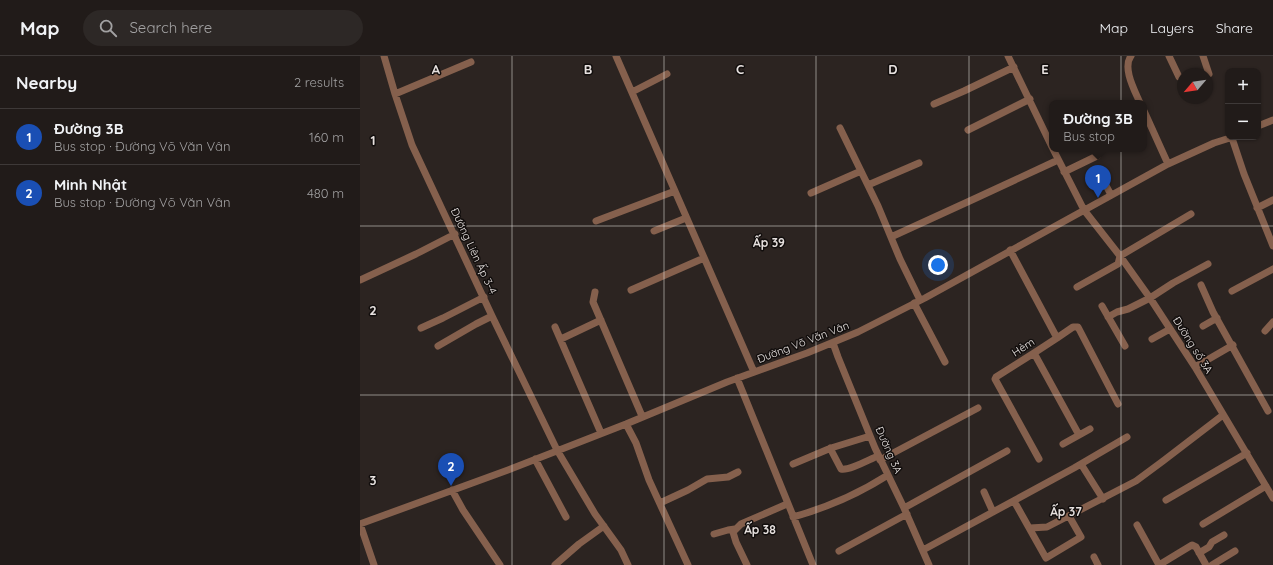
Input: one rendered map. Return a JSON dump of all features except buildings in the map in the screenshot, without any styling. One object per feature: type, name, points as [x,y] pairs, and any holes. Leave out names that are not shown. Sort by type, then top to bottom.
[{"type":"street","name":"Đường Liên Ấp 3-4","points":[[384,56],[412,145],[492,316],[557,450],[595,514],[621,550],[626,563]]},
{"type":"street","points":[[616,56],[754,372]]},
{"type":"street","name":"Đường số 3A","points":[[1008,56],[1030,99],[1049,141]]},
{"type":"street","points":[[1131,56],[1128,60],[1127,70],[1139,100]]},
{"type":"street","points":[[1169,56],[1177,73]]},
{"type":"street","points":[[1203,56],[1206,68]]},
{"type":"street","points":[[395,94],[471,62]]},
{"type":"street","points":[[934,104],[1014,67]]},
{"type":"street","points":[[632,92],[667,74]]},
{"type":"street","points":[[968,130],[1030,99]]},
{"type":"street","points":[[1147,118],[1168,164]]},
{"type":"street","points":[[1261,125],[1273,120]]},
{"type":"street","points":[[840,128],[868,185],[917,302],[945,362]]},
{"type":"street","name":"Đường Võ Văn Vân","points":[[360,524],[626,424],[642,416],[737,378],[807,354],[858,332],[917,302],[1168,164],[1225,140]]},
{"type":"street","points":[[1234,140],[1244,174],[1273,246]]},
{"type":"street","name":"Đường số 3A","points":[[1054,152],[1084,210],[1120,256],[1150,298],[1195,367],[1273,498]]},
{"type":"street","points":[[1064,172],[1097,156]]},
{"type":"street","points":[[891,237],[1058,160]]},
{"type":"street","points":[[868,185],[919,163]]},
{"type":"street","points":[[1098,170],[1111,195]]},
{"type":"street","points":[[811,193],[861,171]]},
{"type":"street","points":[[596,221],[675,191]]},
{"type":"street","points":[[1257,208],[1273,200]]},
{"type":"street","points":[[1077,287],[1118,264],[1120,256],[1191,214]]},
{"type":"street","points":[[654,231],[686,218]]},
{"type":"street","points":[[360,280],[416,254],[454,234]]},
{"type":"street","points":[[1010,250],[1057,338]]},
{"type":"street","points":[[631,290],[704,258]]},
{"type":"street","points":[[1108,317],[1150,298],[1173,283],[1208,264]]},
{"type":"street","points":[[1232,291],[1273,269]]},
{"type":"street","points":[[1201,285],[1217,318],[1268,410]]},
{"type":"street","points":[[595,292],[593,302],[642,416]]},
{"type":"street","points":[[421,328],[484,297]]},
{"type":"street","points":[[1102,306],[1125,346]]},
{"type":"street","points":[[438,346],[492,316]]},
{"type":"street","points":[[1202,326],[1217,318]]},
{"type":"street","points":[[561,339],[601,320]]},
{"type":"street","points":[[1265,331],[1273,322]]},
{"type":"street","points":[[555,326],[601,433]]},
{"type":"street","name":"Hẻm","points":[[1039,459],[995,379],[996,377],[1073,327],[1078,327],[1118,404]]},
{"type":"street","points":[[1152,339],[1170,329]]},
{"type":"street","name":"Đường 3A","points":[[833,342],[879,458],[906,511],[929,565]]},
{"type":"street","points":[[1195,367],[1233,345]]},
{"type":"street","points":[[1034,353],[1079,435]]},
{"type":"street","points":[[737,378],[813,565]]},
{"type":"street","points":[[830,448],[840,469],[843,470],[879,458],[978,408]]},
{"type":"street","points":[[1030,528],[1047,527],[1142,477],[1223,415]]},
{"type":"street","points":[[626,424],[636,443],[649,480],[688,565]]},
{"type":"street","points":[[1063,444],[1090,429]]},
{"type":"street","points":[[793,464],[830,448],[870,436]]},
{"type":"street","points":[[923,550],[1081,464],[1127,437]]},
{"type":"street","points":[[839,551],[1007,451]]},
{"type":"street","points":[[1166,500],[1247,453]]},
{"type":"street","points":[[535,459],[566,517]]},
{"type":"street","points":[[1081,464],[1103,498]]},
{"type":"street","points":[[660,503],[707,479],[728,477],[738,472]]},
{"type":"street","points":[[793,517],[819,510],[888,475]]},
{"type":"street","points":[[1203,524],[1266,486]]},
{"type":"street","points":[[452,490],[463,510],[500,565]]},
{"type":"street","points":[[984,492],[993,512]]},
{"type":"street","points":[[1014,501],[1046,558],[1081,538],[1069,516]]},
{"type":"street","points":[[747,565],[736,542],[734,532],[741,524],[787,504]]},
{"type":"street","points":[[360,524],[374,565]]},
{"type":"street","points":[[555,565],[579,544],[604,526]]},
{"type":"street","points":[[1137,526],[1159,565],[1192,545],[1196,547],[1206,565]]},
{"type":"street","points":[[714,534],[736,529]]},
{"type":"street","points":[[1199,554],[1209,547],[1212,542],[1224,535]]},
{"type":"street","points":[[1212,565],[1235,551]]},
{"type":"street","points":[[1094,558],[1098,565]]},
{"type":"place","name":"Đường 3B","points":[[1098,198]]},
{"type":"place","name":"Minh Nhật","points":[[451,486]]},
{"type":"district","name":"Ấp 39","points":[[769,242]]},
{"type":"district","name":"Ấp 37","points":[[1066,511]]},
{"type":"district","name":"Ấp 38","points":[[760,529]]}]
